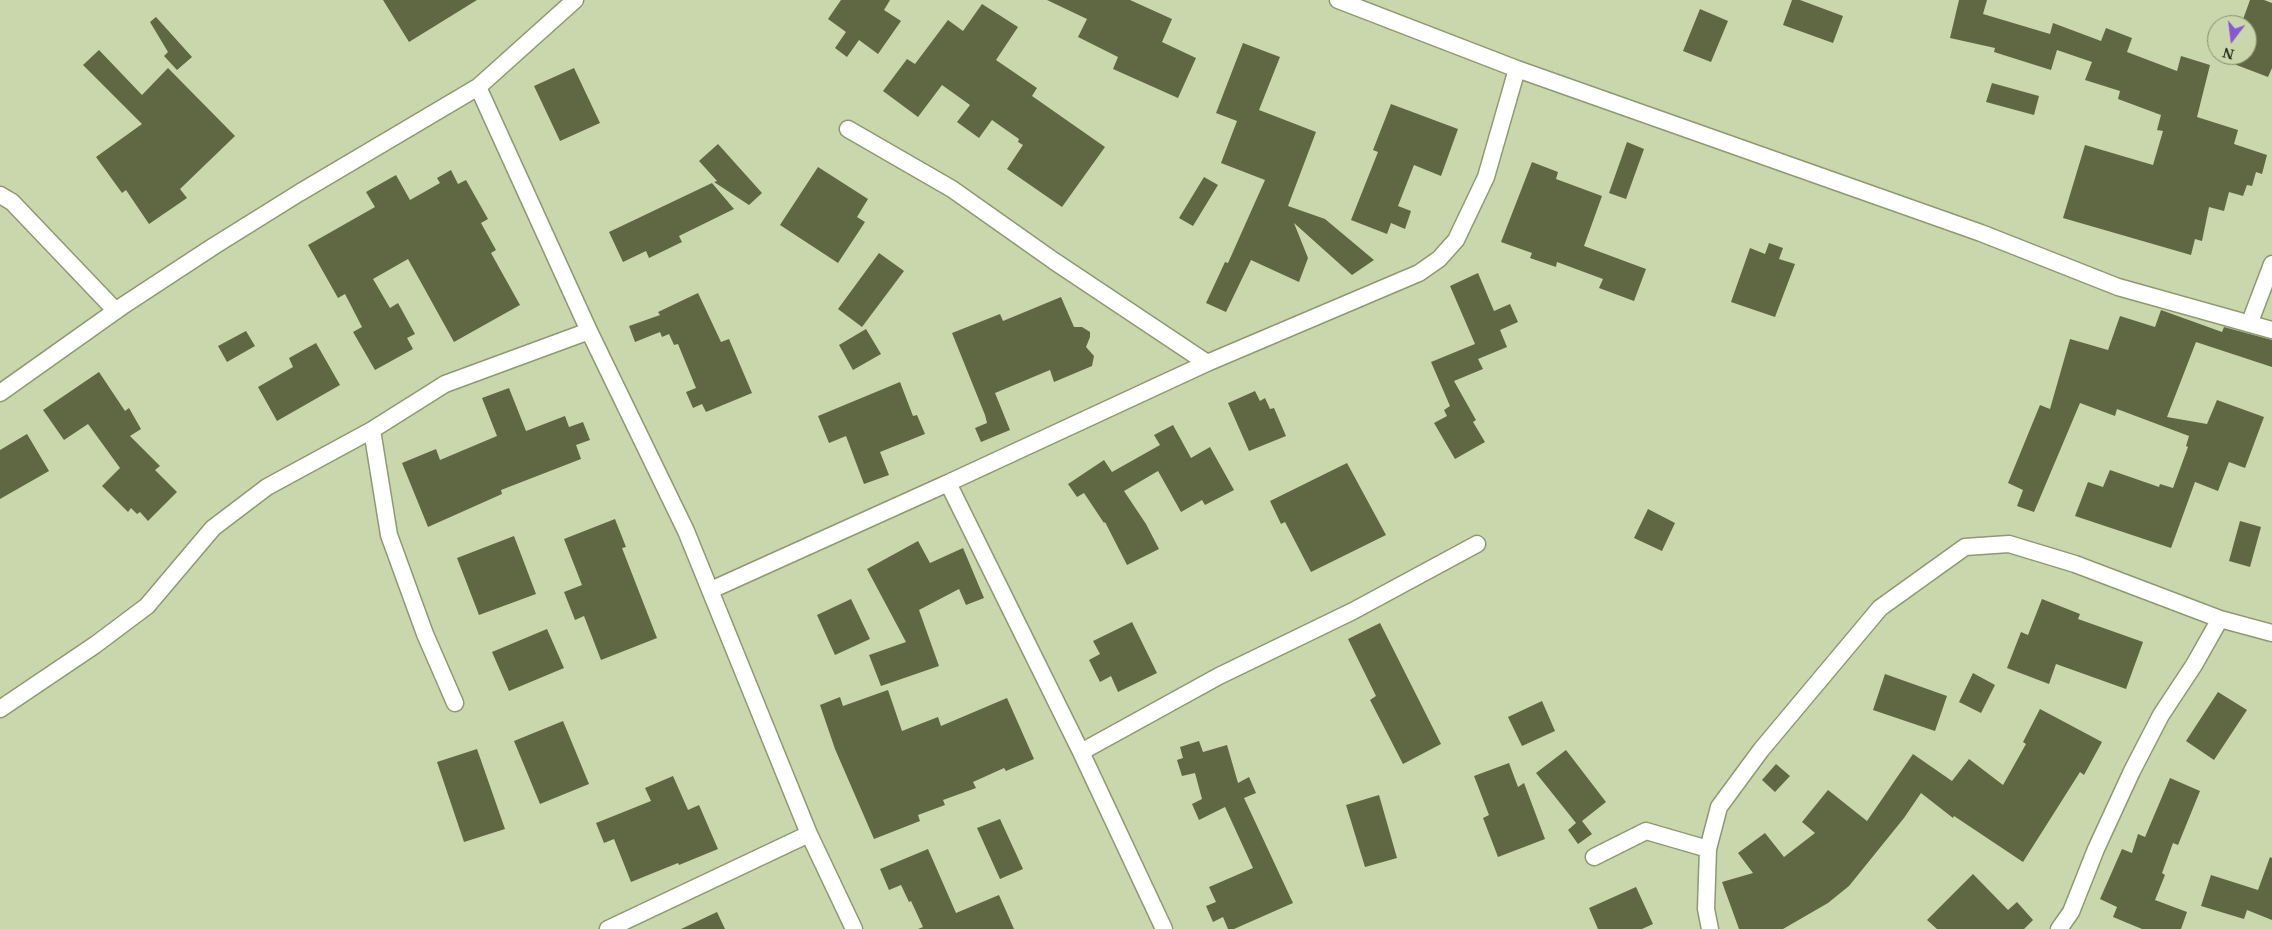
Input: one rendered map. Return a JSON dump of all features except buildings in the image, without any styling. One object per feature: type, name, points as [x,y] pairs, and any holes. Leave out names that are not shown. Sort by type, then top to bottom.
[{"type":"street","points":[[0,393],[116,311],[300,193],[478,87],[575,0]]},
{"type":"street","points":[[1338,0],[1517,69],[1981,233],[2118,286],[2250,322],[2272,330]]},
{"type":"street","points":[[711,590],[1207,363],[1419,274],[1439,259],[1456,240],[1486,177],[1517,69]]},
{"type":"street","points":[[478,87],[589,331],[671,498],[711,590],[809,834],[854,929]]},
{"type":"street","points":[[848,129],[952,189],[1054,261],[1207,363]]},
{"type":"street","points":[[0,195],[12,202],[116,311]]},
{"type":"street","points":[[2250,322],[2272,264]]},
{"type":"street","points":[[0,710],[147,606],[213,528],[267,487],[372,430],[445,384],[589,331]]},
{"type":"street","points":[[372,430],[389,535],[425,634],[455,703]]},
{"type":"street","points":[[948,483],[1081,752],[1164,929]]},
{"type":"street","points":[[1081,752],[1219,676],[1353,611],[1477,544]]},
{"type":"street","points":[[1710,929],[1706,909],[1708,849],[1719,807],[1761,750],[1880,608],[1965,547],[2009,544],[2075,564],[2220,620],[2272,633]]},
{"type":"street","points":[[2059,929],[2071,912],[2096,849],[2161,715],[2194,665],[2220,620]]},
{"type":"street","points":[[1594,857],[1646,831],[1708,849]]},
{"type":"street","points":[[608,929],[809,834]]}]
